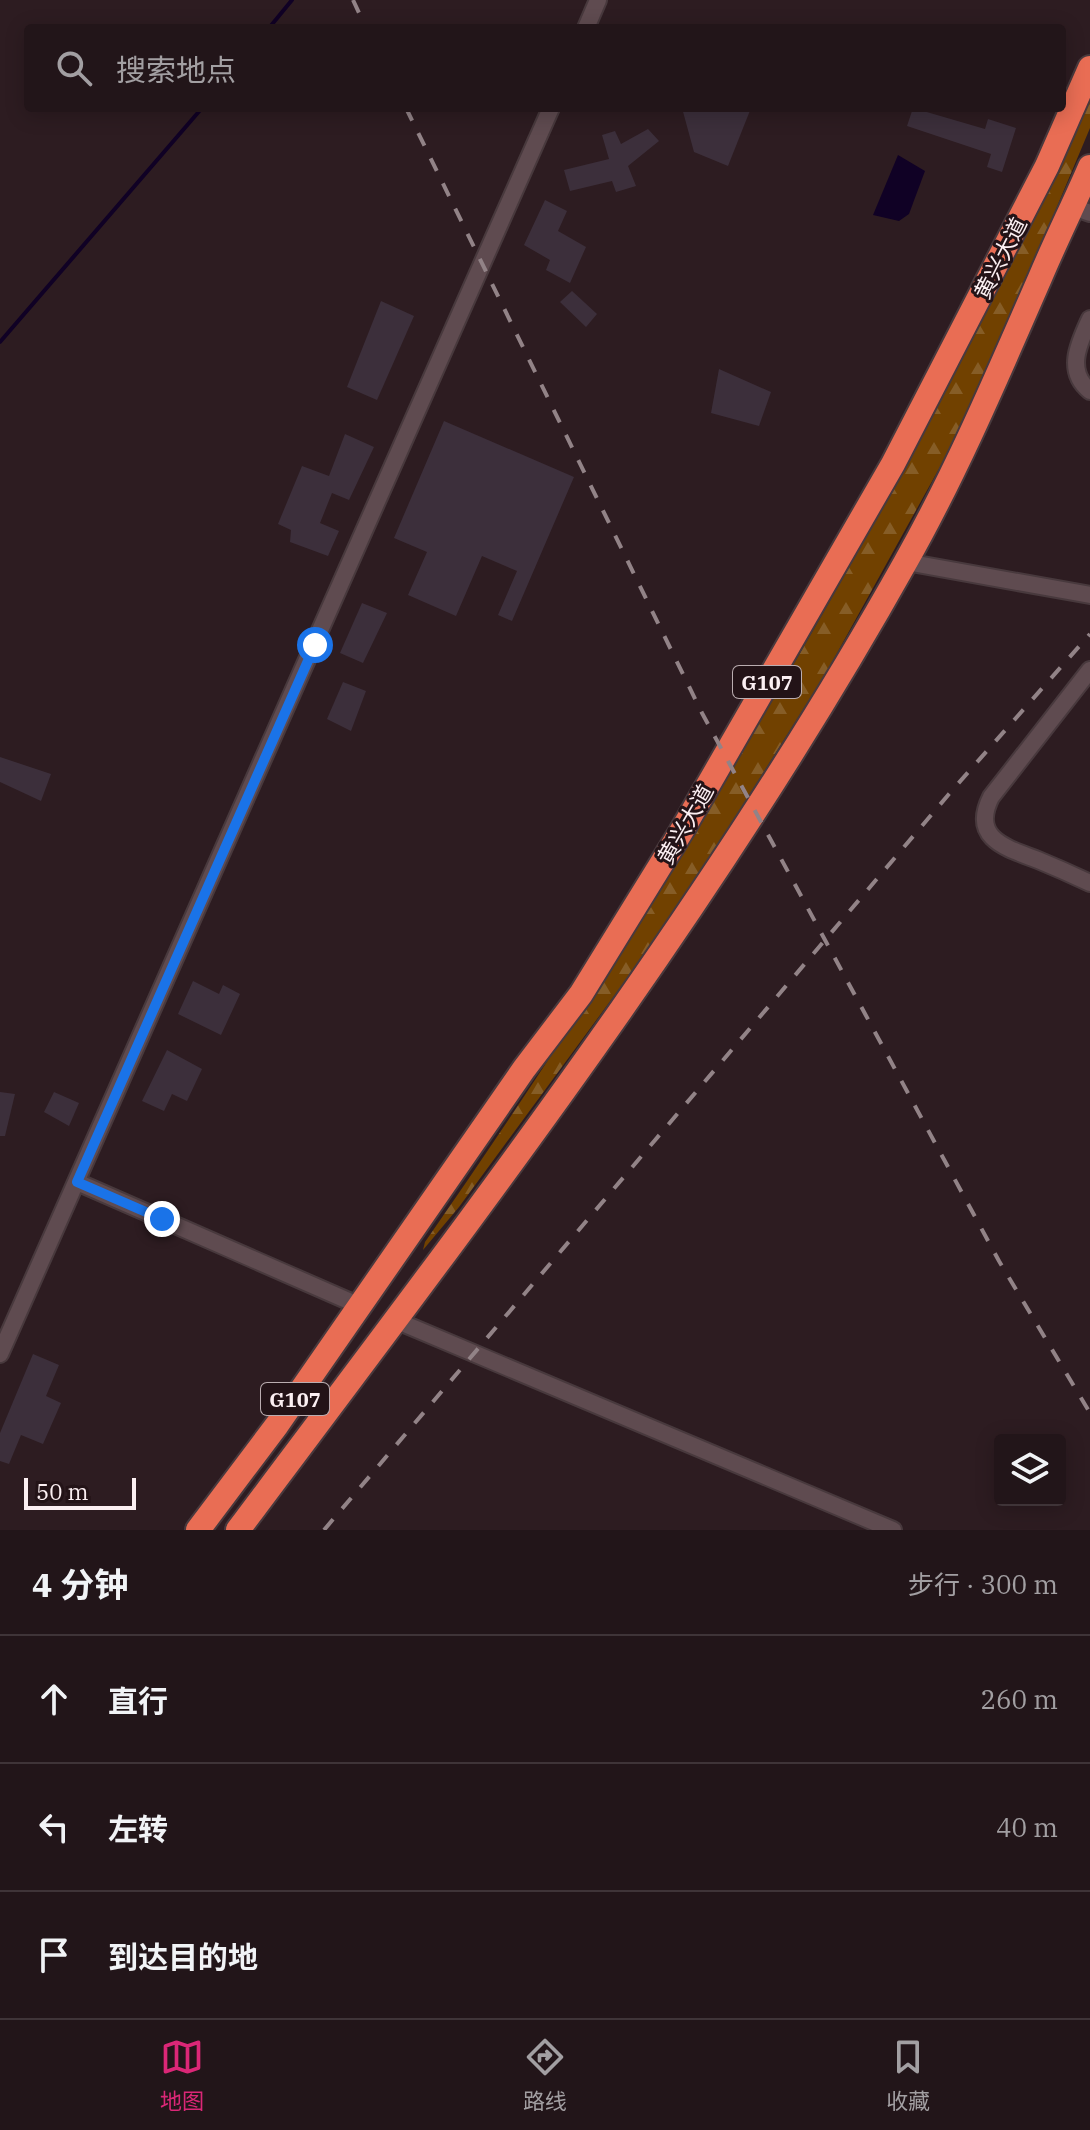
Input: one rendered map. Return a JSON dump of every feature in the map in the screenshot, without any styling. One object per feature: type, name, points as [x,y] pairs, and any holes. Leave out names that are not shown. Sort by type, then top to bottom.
[{"type":"highway","name":"黄兴大道","points":[[198,1530],[360,1306],[524,1069],[581,994],[681,832],[914,426],[1047,166],[1090,68]]},
{"type":"highway","name":"黄兴大道","points":[[238,1530],[395,1320],[701,897],[906,562],[1082,210],[1090,167]]},
{"type":"street","points":[[588,24],[598,0]]},
{"type":"street","points":[[0,1354],[549,112]]},
{"type":"street","points":[[1090,319],[1077,347],[1075,361],[1078,374],[1090,391]]},
{"type":"street","points":[[906,562],[1090,595]]},
{"type":"street","points":[[1090,670],[991,797],[985,817],[987,828],[1000,845],[1090,883]]},
{"type":"street","points":[[77,1182],[360,1306]]},
{"type":"street","points":[[395,1320],[893,1530]]},
{"type":"green space","points":[[1090,99],[1090,128],[1009,321],[951,447],[826,673],[675,913],[459,1207],[423,1250],[425,1242],[609,967],[782,684],[943,395]]},
{"type":"shaded area","points":[[898,155],[925,171],[909,214],[899,221],[873,215]]},
{"type":"building","points":[[683,112],[749,112],[728,166],[694,152]]},
{"type":"building","points":[[912,112],[927,112],[985,129],[988,119],[1016,128],[1002,172],[987,167],[991,154],[907,126]]},
{"type":"building","points":[[648,129],[659,141],[628,166],[636,186],[616,192],[612,181],[570,191],[564,170],[609,159],[602,135],[615,131],[621,144]]},
{"type":"building","points":[[545,200],[567,211],[558,231],[586,247],[570,283],[546,270],[550,260],[524,245]]},
{"type":"building","points":[[572,291],[597,314],[586,327],[560,302]]},
{"type":"building","points":[[381,301],[414,316],[377,400],[347,387]]},
{"type":"building","points":[[719,369],[771,392],[759,426],[711,413]]},
{"type":"building","points":[[444,421],[574,477],[512,621],[498,615],[517,571],[482,556],[456,616],[408,595],[427,552],[394,538]]},
{"type":"building","points":[[345,434],[374,447],[349,500],[332,493],[320,523],[339,531],[328,556],[290,542],[291,530],[278,524],[302,466],[329,476]]},
{"type":"building","points":[[362,603],[387,613],[363,663],[340,653]]},
{"type":"building","points":[[343,682],[366,691],[351,731],[327,719]]},
{"type":"building","points":[[0,757],[51,774],[41,801],[0,782]]},
{"type":"building","points":[[193,981],[219,994],[223,985],[240,994],[221,1035],[178,1014]]},
{"type":"building","points":[[167,1050],[202,1069],[187,1101],[172,1094],[164,1111],[142,1101]]},
{"type":"building","points":[[0,1092],[15,1094],[5,1136],[0,1136]]},
{"type":"building","points":[[54,1092],[79,1103],[69,1126],[44,1112]]},
{"type":"building","points":[[33,1354],[59,1365],[46,1396],[61,1403],[43,1444],[21,1435],[9,1464],[0,1461],[0,1433]]},
{"type":"waterway","points":[[272,24],[292,0]]},
{"type":"waterway","points":[[0,342],[199,112]]},
{"type":"railway","points":[[353,0],[364,24]]},
{"type":"railway","points":[[408,112],[702,713],[999,1261],[1090,1413]]},
{"type":"railway","points":[[324,1530],[949,794],[1090,634]]},
{"type":"route","points":[[162,1219],[77,1182],[315,645]]}]
